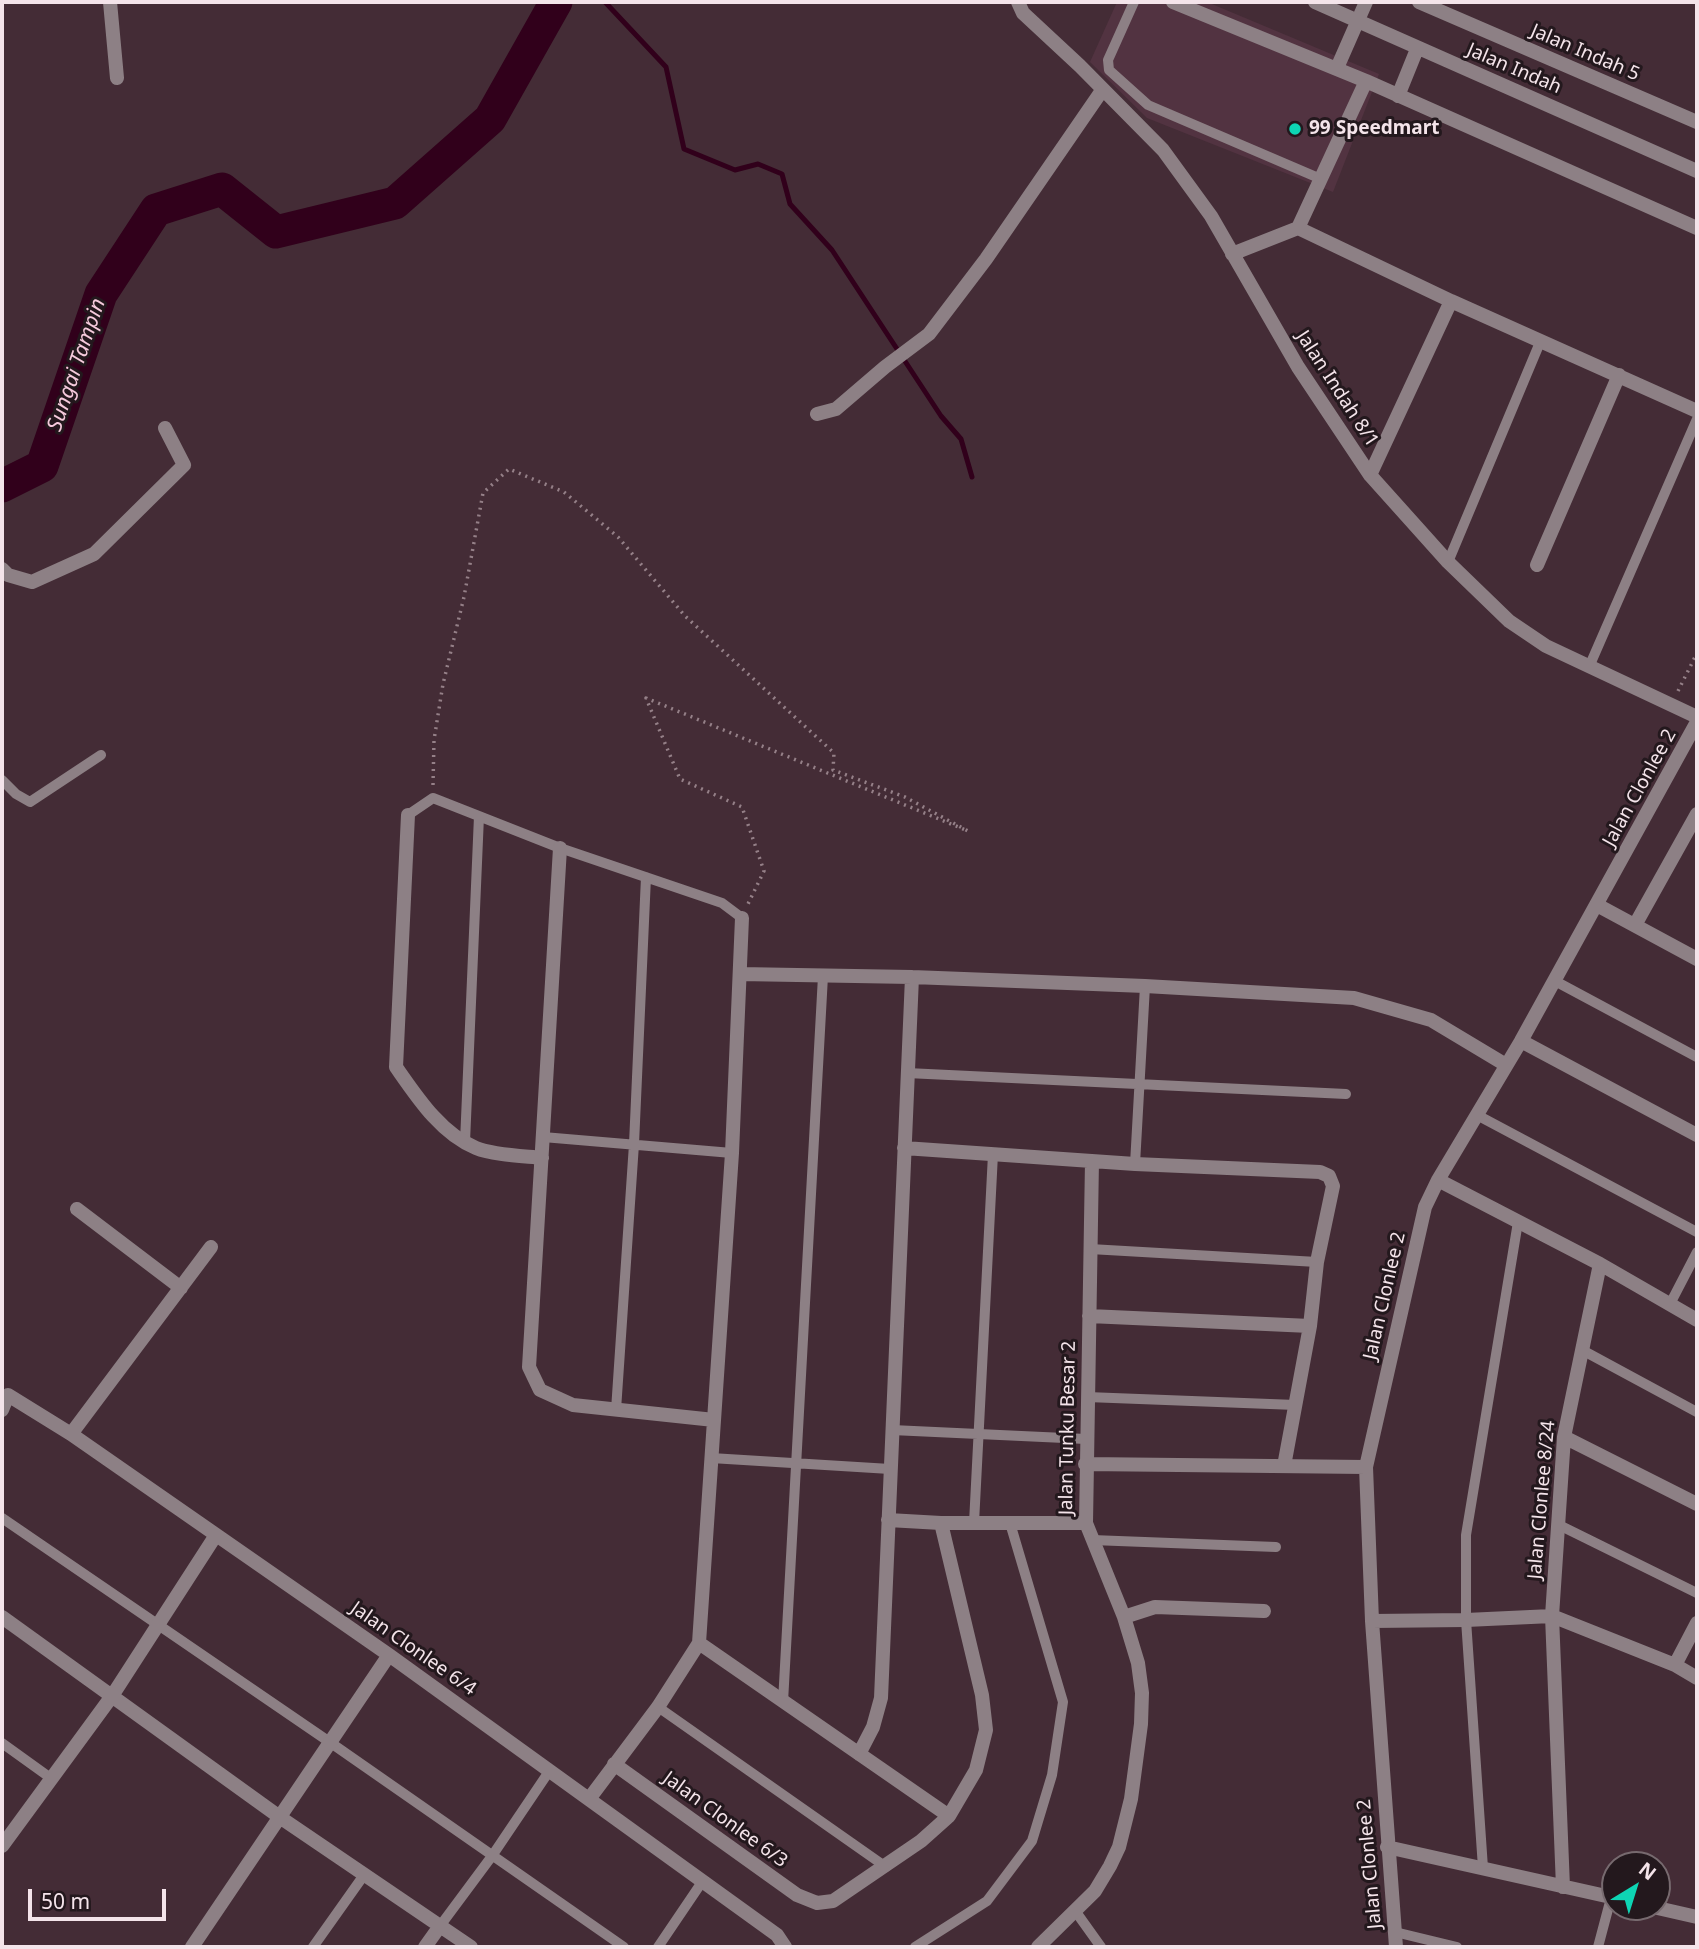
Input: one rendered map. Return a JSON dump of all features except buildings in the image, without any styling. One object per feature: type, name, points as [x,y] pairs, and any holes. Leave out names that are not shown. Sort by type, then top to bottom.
[{"type":"street","points":[[110,2],[117,78]]},
{"type":"street","name":"Jalan Indah 8/1","points":[[1018,2],[1023,13],[1163,150],[1211,216],[1298,367],[1370,475],[1448,562],[1509,621],[1546,646],[1697,717]]},
{"type":"street","points":[[1173,2],[1337,68],[1697,228]]},
{"type":"street","name":"Jalan Indah","points":[[1315,2],[1697,171]]},
{"type":"street","points":[[1337,68],[1366,2]]},
{"type":"street","name":"Jalan Indah 5","points":[[1419,2],[1697,122]]},
{"type":"street","points":[[1398,96],[1417,49]]},
{"type":"street","points":[[1232,254],[1298,228],[1366,81]]},
{"type":"street","points":[[817,414],[836,408],[929,334],[986,259],[1103,89]]},
{"type":"street","points":[[1298,228],[1451,301],[1697,411]]},
{"type":"street","points":[[1370,475],[1451,301]]},
{"type":"street","points":[[1537,565],[1619,375]]},
{"type":"street","points":[[2,569],[8,575],[32,582],[94,554],[184,464],[165,428]]},
{"type":"street","name":"Jalan Clonlee 2","points":[[1396,1947],[1372,1621],[1366,1467],[1425,1207],[1438,1180],[1555,981],[1697,722]]},
{"type":"street","points":[[1635,925],[1697,814]]},
{"type":"street","points":[[408,815],[396,1067],[418,1098],[455,1137],[478,1149],[542,1158]]},
{"type":"street","points":[[560,848],[529,1367],[540,1390],[573,1405],[714,1420]]},
{"type":"street","points":[[1597,905],[1697,959]]},
{"type":"street","points":[[589,1799],[658,1707],[699,1643],[732,1153],[742,918]]},
{"type":"street","points":[[740,974],[912,977],[1144,986],[1354,998],[1431,1020],[1506,1065]]},
{"type":"street","points":[[859,1754],[873,1727],[881,1698],[912,977]]},
{"type":"street","points":[[1521,1041],[1697,1135]]},
{"type":"street","points":[[904,1147],[1135,1164],[1320,1172],[1329,1176],[1333,1186],[1317,1262],[1310,1326],[1284,1466]]},
{"type":"street","name":"Jalan Tunku Besar 2","points":[[1038,1947],[1095,1891],[1110,1867],[1119,1847],[1130,1800],[1141,1724],[1142,1693],[1138,1663],[1124,1617],[1086,1523],[1092,1161]]},
{"type":"street","points":[[1438,1180],[1600,1264],[1697,1320]]},
{"type":"street","points":[[77,1209],[181,1288]]},
{"type":"street","points":[[71,1434],[211,1247]]},
{"type":"street","name":"Jalan Clonlee 8/24","points":[[1563,1887],[1552,1616],[1557,1524],[1564,1437],[1600,1264]]},
{"type":"street","points":[[1088,1316],[1310,1326]]},
{"type":"street","points":[[2,1410],[5,1390]]},
{"type":"street","name":"Jalan Clonlee 6/4","points":[[5,1390],[389,1655],[777,1935],[785,1947]]},
{"type":"street","points":[[1564,1437],[1697,1504]]},
{"type":"street","points":[[1085,1464],[1366,1467]]},
{"type":"street","points":[[888,1520],[941,1523],[1086,1523]]},
{"type":"street","points":[[886,1867],[921,1841],[948,1816],[976,1770],[986,1730],[982,1695],[941,1523]]},
{"type":"street","points":[[2,1846],[112,1696],[216,1535]]},
{"type":"street","points":[[1124,1617],[1155,1607],[1264,1611]]},
{"type":"street","points":[[1372,1621],[1552,1616],[1675,1665],[1697,1678]]},
{"type":"street","points":[[2,1617],[281,1818],[471,1947]]},
{"type":"street","points":[[1675,1665],[1697,1623]]},
{"type":"street","points":[[699,1643],[948,1816]]},
{"type":"street","points":[[192,1947],[389,1655]]},
{"type":"street","name":"Jalan Clonlee 6/3","points":[[614,1764],[797,1895],[817,1903],[833,1902],[886,1867]]},
{"type":"street","points":[[1387,1847],[1601,1895]]},
{"type":"street","points":[[1671,1911],[1697,1917]]},
{"type":"street","points":[[425,1947],[440,1926]]},
{"type":"lane","points":[[1135,2],[1108,60],[1109,70],[1148,106],[1321,179]]},
{"type":"lane","points":[[1448,562],[1541,340]]},
{"type":"lane","points":[[1590,667],[1697,419]]},
{"type":"lane","points":[[2,780],[30,803],[101,755]]},
{"type":"lane","points":[[408,815],[433,798],[560,848],[722,903],[742,918]]},
{"type":"lane","points":[[466,1143],[479,816]]},
{"type":"lane","points":[[616,1410],[634,1144],[646,877]]},
{"type":"lane","points":[[783,1702],[823,976]]},
{"type":"lane","points":[[1555,981],[1697,1057]]},
{"type":"lane","points":[[1135,1164],[1144,986]]},
{"type":"lane","points":[[907,1073],[1346,1094]]},
{"type":"lane","points":[[1477,1115],[1697,1232]]},
{"type":"lane","points":[[543,1137],[732,1153]]},
{"type":"lane","points":[[974,1523],[993,1154]]},
{"type":"lane","points":[[1483,1868],[1466,1620],[1466,1535],[1518,1222]]},
{"type":"lane","points":[[1090,1249],[1317,1262]]},
{"type":"lane","points":[[1670,1304],[1697,1252]]},
{"type":"lane","points":[[1582,1350],[1697,1412]]},
{"type":"lane","points":[[1087,1397],[1296,1405]]},
{"type":"lane","points":[[892,1430],[1086,1439]]},
{"type":"lane","points":[[711,1458],[890,1469]]},
{"type":"lane","points":[[2,1518],[624,1947]]},
{"type":"lane","points":[[915,1947],[987,1901],[1032,1842],[1052,1775],[1063,1702],[1010,1523]]},
{"type":"lane","points":[[1557,1524],[1697,1593]]},
{"type":"lane","points":[[1092,1540],[1276,1547]]},
{"type":"lane","points":[[658,1707],[886,1867]]},
{"type":"lane","points":[[2,1743],[52,1779]]},
{"type":"lane","points":[[440,1926],[492,1856],[550,1770]]},
{"type":"lane","points":[[313,1947],[365,1875]]},
{"type":"lane","points":[[658,1947],[702,1882]]},
{"type":"lane","points":[[1076,1912],[1101,1947]]},
{"type":"lane","points":[[1598,1947],[1606,1921]]},
{"type":"lane","points":[[1395,1931],[1457,1947]]},
{"type":"path","points":[[433,798],[436,729],[443,684],[464,597],[483,493],[509,469],[564,492],[618,537],[685,616],[834,753],[833,770],[905,797],[968,831],[646,698],[680,779],[742,807],[764,871],[742,918]]},
{"type":"path","points":[[1672,704],[1697,653]]},
{"type":"shaded area","points":[[1117,2],[1207,2],[1379,74],[1333,192],[1147,118],[1090,62]]},
{"type":"waterway","name":"Sungai Tampin","points":[[2,486],[42,466],[101,294],[156,210],[222,189],[276,232],[395,203],[490,119],[556,2]]},
{"type":"waterway","points":[[605,2],[666,67],[684,149],[735,170],[758,164],[782,174],[790,204],[832,250],[941,416],[961,439],[972,477]]},
{"type":"place","name":"99 Speedmart","points":[[1295,129]]}]
